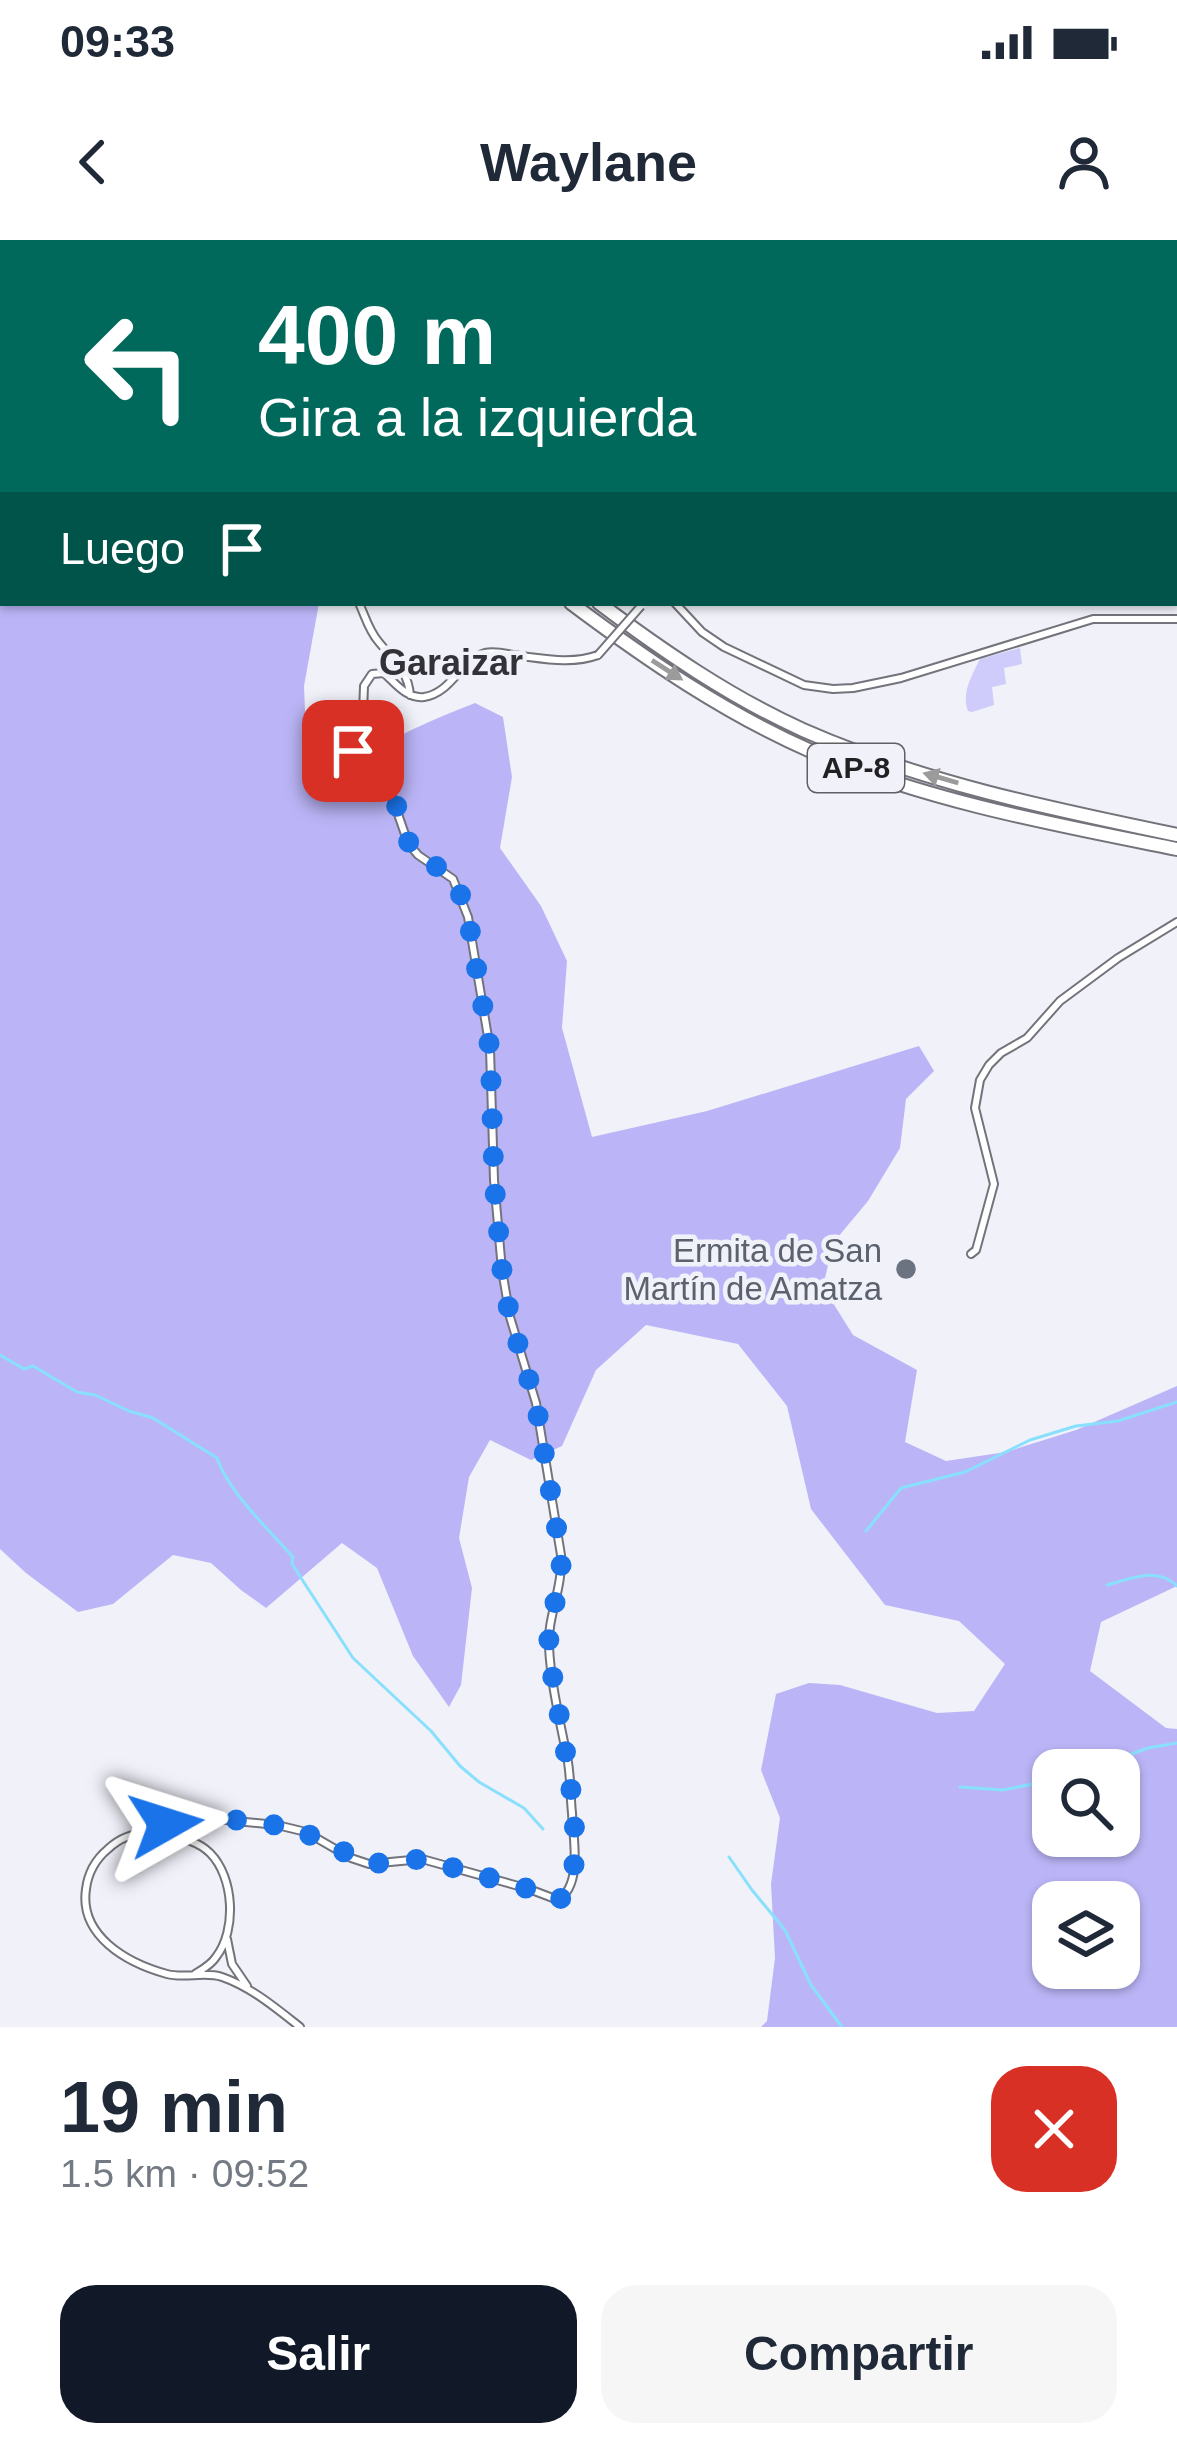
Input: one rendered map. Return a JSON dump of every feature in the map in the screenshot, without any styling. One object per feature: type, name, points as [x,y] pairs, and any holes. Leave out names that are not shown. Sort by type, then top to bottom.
[{"type":"highway","name":"AP-8","points":[[575,606],[703,694],[817,754],[936,794],[1177,850]]},
{"type":"highway","name":"AP-8","points":[[603,606],[725,689],[822,738],[1006,797],[1177,835]]},
{"type":"street","points":[[360,606],[374,637],[409,681],[410,695]]},
{"type":"street","points":[[300,2027],[249,1989],[211,1974],[173,1976],[134,1961],[102,1940],[91,1924],[85,1898],[95,1864],[115,1843],[170,1816],[213,1817],[295,1828],[369,1864],[422,1859],[552,1900],[563,1898],[572,1885],[568,1762],[548,1642],[561,1580],[561,1555],[536,1403],[510,1317],[502,1270],[490,1049],[468,917],[453,879],[408,843],[391,794],[360,772],[353,760],[364,686],[377,672],[410,695],[422,697],[441,691],[472,659],[487,652],[583,660],[598,655],[642,606]]},
{"type":"street","points":[[678,606],[724,647],[804,685],[832,689],[901,678],[1093,620],[1177,619]]},
{"type":"street","points":[[971,1254],[994,1184],[975,1108],[980,1080],[989,1065],[1027,1038],[1060,1001],[1177,922]]},
{"type":"street","points":[[164,1834],[170,1816]]},
{"type":"street","points":[[141,1833],[197,1844],[215,1860],[228,1887],[226,1934],[232,1964],[249,1989]]},
{"type":"street","points":[[195,1974],[216,1958],[226,1934]]},
{"type":"shaded area","points":[[0,606],[318,606],[304,686],[306,736],[340,770],[406,733],[475,703],[503,717],[512,777],[500,848],[541,906],[567,961],[562,1028],[592,1137],[707,1111],[919,1046],[934,1071],[906,1099],[900,1148],[868,1201],[833,1243],[823,1287],[853,1335],[917,1370],[905,1442],[946,1461],[1006,1452],[1076,1430],[1177,1386],[1177,1586],[1101,1622],[1090,1671],[1166,1728],[1177,1729],[1177,2027],[761,2027],[767,2021],[775,1958],[771,1884],[780,1818],[761,1770],[776,1694],[809,1683],[840,1685],[937,1713],[974,1711],[1005,1664],[959,1621],[885,1605],[811,1509],[787,1406],[738,1344],[646,1325],[596,1370],[562,1446],[531,1460],[490,1440],[469,1477],[459,1538],[472,1588],[461,1685],[449,1707],[413,1656],[377,1568],[342,1543],[266,1608],[211,1563],[173,1555],[113,1604],[78,1612],[0,1549]]},
{"type":"shaded area","points":[[1020,648],[1022,664],[1004,668],[1006,684],[992,687],[994,705],[968,711],[967,691],[980,659]]},
{"type":"waterway","points":[[0,1355],[24,1369],[33,1366],[77,1392],[153,1418],[217,1458],[240,1497],[293,1557],[292,1564],[353,1658],[431,1731],[460,1766],[524,1808],[543,1829]]},
{"type":"waterway","points":[[866,1531],[901,1488],[965,1472],[1030,1440],[1076,1426],[1118,1421],[1177,1402]]},
{"type":"waterway","points":[[1107,1585],[1152,1575],[1177,1586]]},
{"type":"waterway","points":[[1140,1751],[1177,1743]]},
{"type":"waterway","points":[[960,1787],[1003,1790],[1032,1784]]},
{"type":"waterway","points":[[729,1857],[785,1930],[811,1985],[842,2027]]},
{"type":"place","name":"Ermita de San Martín de Amatza","points":[[906,1269]]},
{"type":"district","name":"Garaizar","points":[[451,662]]},
{"type":"route","points":[[166,1824],[170,1816],[181,1815],[295,1828],[369,1864],[422,1859],[552,1900],[563,1898],[572,1885],[568,1762],[548,1642],[561,1580],[561,1555],[536,1403],[510,1317],[498,1244],[490,1049],[472,934],[453,879],[413,850],[391,794],[360,772],[353,751]]}]
